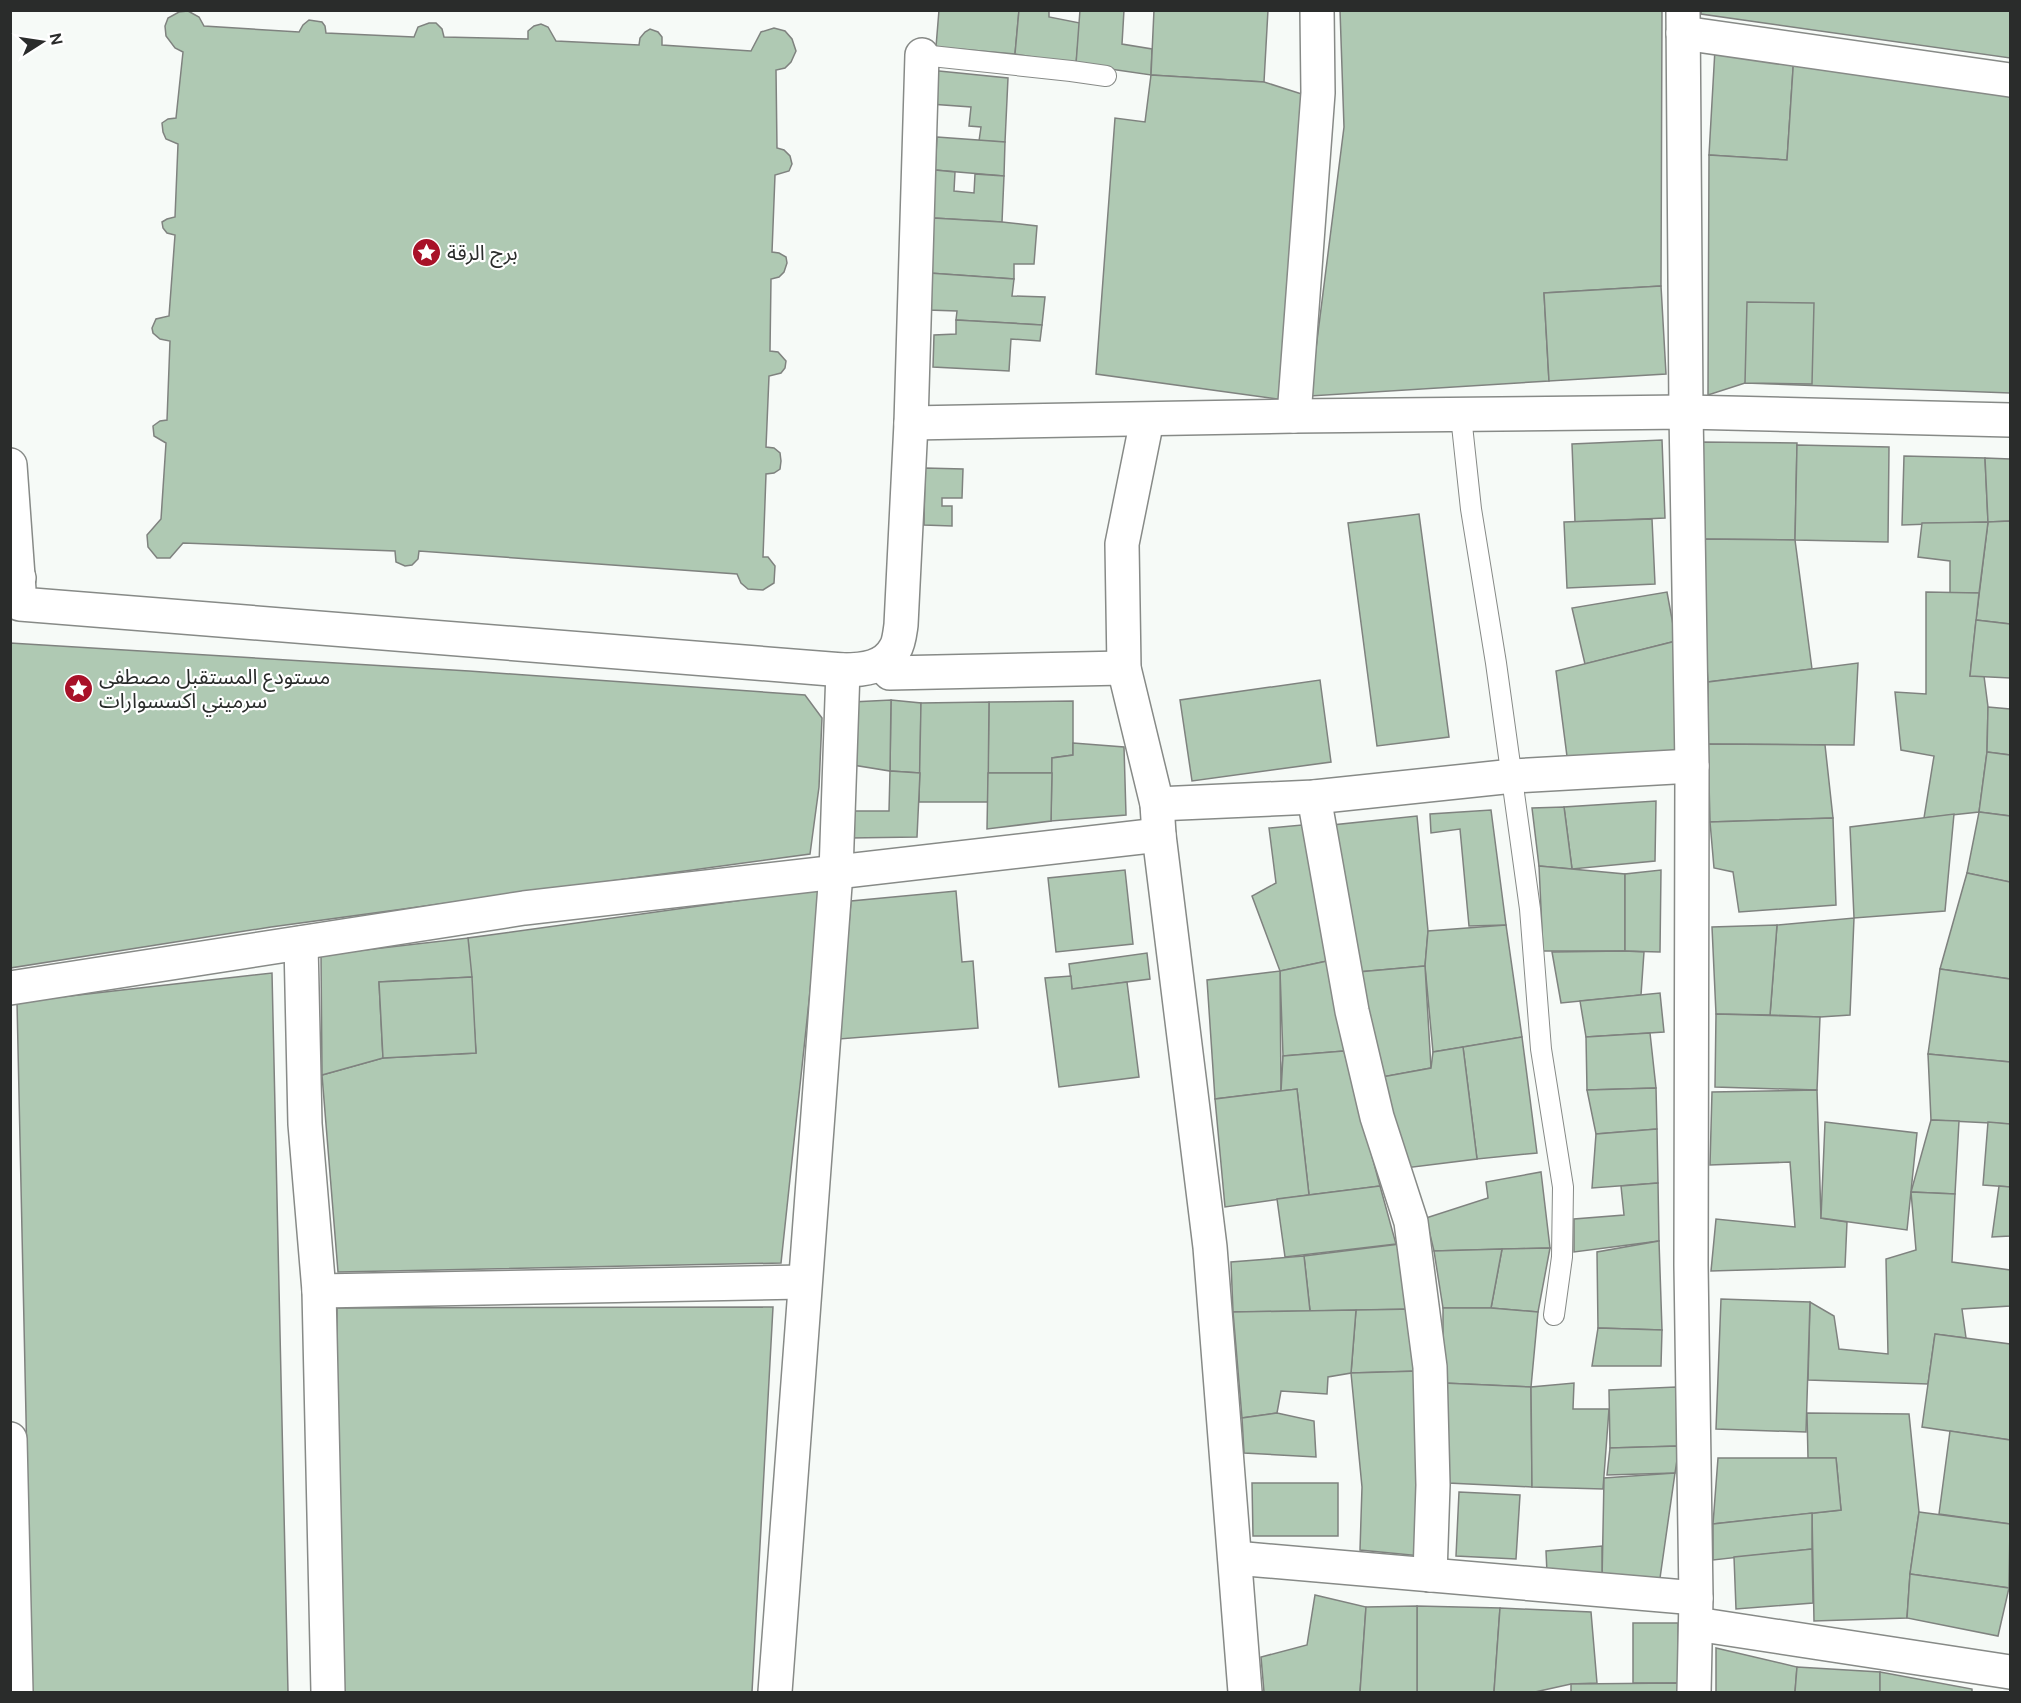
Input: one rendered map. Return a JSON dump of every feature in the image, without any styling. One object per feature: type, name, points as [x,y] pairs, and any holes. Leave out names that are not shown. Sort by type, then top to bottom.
[{"type":"street","points":[[1294,416],[1318,93],[1317,10]]},
{"type":"street","points":[[1694,1692],[1696,1611],[1691,1265],[1692,766],[1683,22],[2010,80]]},
{"type":"street","points":[[10,465],[13,579],[20,604],[843,670],[861,670],[882,663],[896,649],[901,625],[911,423],[922,55]]},
{"type":"street","points":[[911,423],[1686,412],[2010,420]]},
{"type":"street","points":[[1148,420],[1122,544],[1124,668],[1158,820],[1210,1247],[1245,1692]]},
{"type":"street","points":[[882,663],[890,673],[1124,668]]},
{"type":"street","points":[[775,1692],[836,872],[843,670]]},
{"type":"street","points":[[10,988],[524,908],[836,872],[1158,820],[1314,798],[1513,776],[1692,766]]},
{"type":"street","points":[[1314,798],[1352,1011],[1377,1117],[1411,1222],[1430,1367],[1433,1485],[1430,1575]]},
{"type":"street","points":[[301,943],[305,1124],[319,1291],[328,1692]]},
{"type":"street","points":[[319,1291],[804,1282]]},
{"type":"street","points":[[10,1439],[15,1692]]},
{"type":"street","points":[[1235,1558],[1430,1575],[1696,1611],[2010,1672]]},
{"type":"lane","points":[[922,55],[1106,76]]},
{"type":"lane","points":[[1461,416],[1470,508],[1513,776],[1530,909],[1541,1049],[1563,1187],[1562,1257],[1554,1314]]},
{"type":"building","points":[[939,10],[1019,10],[1015,54],[936,47]]},
{"type":"building","points":[[1019,10],[1049,10],[1049,17],[1080,23],[1076,64],[1015,54]]},
{"type":"building","points":[[1080,10],[1124,10],[1122,44],[1152,49],[1151,75],[1076,64]]},
{"type":"building","points":[[1154,10],[1268,10],[1264,82],[1151,75]]},
{"type":"building","points":[[1340,10],[1662,10],[1661,286],[1544,293],[1549,381],[1310,396],[1344,127]]},
{"type":"building","points":[[1701,10],[2010,10],[2010,58],[1701,14]]},
{"type":"building","points":[[188,11],[199,17],[204,26],[299,32],[309,20],[322,22],[326,33],[414,37],[418,27],[436,23],[442,29],[444,37],[528,39],[528,31],[541,24],[548,27],[556,41],[639,45],[640,38],[650,29],[658,32],[662,37],[662,45],[751,51],[761,32],[774,28],[785,31],[792,39],[796,51],[785,68],[776,70],[777,148],[784,150],[790,156],[792,164],[789,171],[775,175],[772,252],[786,257],[787,263],[784,272],[779,277],[771,279],[770,351],[778,352],[786,361],[781,373],[769,376],[766,447],[774,448],[780,453],[781,461],[780,469],[766,474],[763,557],[768,557],[775,566],[774,583],[763,590],[748,589],[741,583],[737,574],[419,551],[418,559],[412,565],[405,566],[396,562],[395,551],[183,543],[170,558],[157,558],[148,547],[147,535],[161,519],[166,443],[154,436],[153,426],[160,421],[167,420],[170,341],[160,339],[153,333],[152,328],[156,319],[169,316],[175,235],[167,233],[162,222],[175,217],[178,144],[166,139],[162,123],[176,118],[183,52],[175,48],[166,36],[165,26],[168,18],[179,12]]},
{"type":"building","points":[[1715,49],[1794,54],[1787,160],[1709,155]]},
{"type":"building","points":[[1794,54],[2010,86],[2010,393],[1745,383],[1708,395],[1709,155],[1787,160]]},
{"type":"building","points":[[929,70],[1008,78],[1005,142],[979,141],[981,127],[969,126],[971,107],[930,104]]},
{"type":"building","points":[[1151,75],[1264,82],[1308,96],[1285,400],[1096,374],[1115,118],[1145,122]]},
{"type":"building","points":[[937,137],[1005,142],[1004,176],[935,170]]},
{"type":"building","points":[[935,170],[955,172],[954,191],[974,193],[975,174],[1004,176],[1002,222],[933,218]]},
{"type":"building","points":[[933,218],[1037,226],[1034,264],[1014,264],[1014,279],[929,273]]},
{"type":"building","points":[[929,273],[1014,279],[1012,296],[1045,297],[1042,325],[956,320],[957,311],[928,310]]},
{"type":"building","points":[[1661,286],[1666,374],[1549,381],[1544,293]]},
{"type":"building","points":[[1747,302],[1814,303],[1812,384],[1745,383]]},
{"type":"building","points":[[956,320],[1042,325],[1040,341],[1011,339],[1009,371],[933,367],[934,335],[956,334]]},
{"type":"building","points":[[1662,440],[1665,518],[1575,522],[1572,444]]},
{"type":"building","points":[[1699,442],[1797,443],[1795,540],[1698,539]]},
{"type":"building","points":[[1797,445],[1889,447],[1888,542],[1795,540]]},
{"type":"building","points":[[1904,456],[1985,458],[1988,522],[1902,525]]},
{"type":"building","points":[[1985,458],[2010,459],[2010,521],[1988,522]]},
{"type":"building","points":[[925,468],[963,469],[962,498],[942,498],[942,506],[952,506],[952,526],[924,525]]},
{"type":"building","points":[[1419,514],[1449,737],[1377,746],[1348,523]]},
{"type":"building","points":[[1652,519],[1655,584],[1567,588],[1564,522]]},
{"type":"building","points":[[2010,521],[2010,624],[1976,620],[1988,522]]},
{"type":"building","points":[[1988,522],[1979,593],[1950,593],[1950,561],[1918,557],[1922,523]]},
{"type":"building","points":[[1698,539],[1795,540],[1812,669],[1708,682]]},
{"type":"building","points":[[1667,592],[1676,641],[1585,664],[1572,608]]},
{"type":"building","points":[[1926,592],[1979,593],[1970,676],[1984,676],[1988,707],[1987,752],[1979,812],[1924,818],[1934,756],[1901,750],[1895,692],[1926,694]]},
{"type":"building","points":[[1976,620],[2010,624],[2010,678],[1970,676]]},
{"type":"building","points":[[1676,641],[1675,750],[1568,764],[1556,671]]},
{"type":"building","points":[[10,643],[469,671],[805,695],[822,718],[819,787],[810,854],[271,927],[10,968]]},
{"type":"building","points":[[1858,663],[1854,745],[1708,744],[1708,682]]},
{"type":"building","points":[[1320,680],[1331,762],[1192,781],[1180,700]]},
{"type":"building","points":[[891,700],[921,703],[920,773],[890,771]]},
{"type":"building","points":[[891,700],[890,771],[853,765],[852,702]]},
{"type":"building","points":[[1073,701],[1073,755],[1052,758],[1052,773],[988,773],[989,702]]},
{"type":"building","points":[[989,702],[988,802],[919,802],[921,703]]},
{"type":"building","points":[[1988,707],[2010,709],[2010,755],[1987,752]]},
{"type":"building","points":[[1073,743],[1124,747],[1126,815],[1051,821],[1052,758],[1073,755]]},
{"type":"building","points":[[1708,744],[1825,745],[1833,818],[1710,822]]},
{"type":"building","points":[[1987,752],[2010,755],[2010,816],[1979,812]]},
{"type":"building","points":[[890,771],[920,773],[917,837],[850,838],[851,811],[889,811]]},
{"type":"building","points":[[988,773],[1052,773],[1051,821],[987,829]]},
{"type":"building","points":[[1656,801],[1655,861],[1572,869],[1564,807]]},
{"type":"building","points":[[1564,807],[1572,869],[1539,866],[1532,808]]},
{"type":"building","points":[[1491,810],[1506,925],[1469,926],[1460,829],[1431,833],[1430,814]]},
{"type":"building","points":[[1979,812],[2010,816],[2010,882],[1967,873]]},
{"type":"building","points":[[1954,814],[1945,911],[1854,918],[1850,827]]},
{"type":"building","points":[[1417,816],[1428,931],[1425,966],[1358,972],[1332,825]]},
{"type":"building","points":[[1833,818],[1836,905],[1739,912],[1733,872],[1714,868],[1710,822]]},
{"type":"building","points":[[1302,825],[1332,960],[1280,971],[1252,896],[1276,883],[1269,828]]},
{"type":"building","points":[[1539,866],[1625,874],[1625,951],[1543,951]]},
{"type":"building","points":[[1125,870],[1133,944],[1056,952],[1048,878]]},
{"type":"building","points":[[1661,870],[1660,952],[1625,951],[1625,874]]},
{"type":"building","points":[[1967,873],[2010,882],[2010,979],[1940,969]]},
{"type":"building","points":[[821,889],[781,1263],[338,1272],[322,1075],[383,1058],[476,1053],[468,938]]},
{"type":"building","points":[[956,891],[962,962],[973,961],[978,1028],[839,1039],[851,901]]},
{"type":"building","points":[[1854,918],[1850,1015],[1820,1017],[1770,1015],[1777,925]]},
{"type":"building","points":[[1506,925],[1522,1037],[1433,1052],[1425,966],[1428,931]]},
{"type":"building","points":[[1777,925],[1770,1015],[1716,1014],[1712,927]]},
{"type":"building","points":[[468,938],[472,977],[379,982],[383,1058],[322,1075],[321,955]]},
{"type":"building","points":[[1552,952],[1644,952],[1641,995],[1561,1003]]},
{"type":"building","points":[[1147,953],[1150,979],[1072,989],[1069,964]]},
{"type":"building","points":[[1332,960],[1344,1051],[1283,1056],[1280,971]]},
{"type":"building","points":[[1425,966],[1431,1068],[1382,1077],[1358,972]]},
{"type":"building","points":[[1940,969],[2010,979],[2010,1062],[1928,1054]]},
{"type":"building","points":[[1280,971],[1281,1091],[1215,1099],[1207,980]]},
{"type":"building","points":[[272,973],[288,1692],[32,1692],[17,1002]]},
{"type":"building","points":[[1071,976],[1072,989],[1127,982],[1139,1077],[1059,1087],[1045,978]]},
{"type":"building","points":[[472,977],[476,1053],[383,1058],[379,982]]},
{"type":"building","points":[[1660,993],[1664,1032],[1586,1037],[1580,1001]]},
{"type":"building","points":[[1716,1014],[1820,1017],[1817,1090],[1715,1087]]},
{"type":"building","points":[[1650,1033],[1656,1088],[1587,1090],[1586,1037]]},
{"type":"building","points":[[1522,1037],[1537,1153],[1477,1159],[1463,1047]]},
{"type":"building","points":[[1463,1047],[1477,1159],[1405,1168],[1382,1077],[1431,1068],[1433,1052]]},
{"type":"building","points":[[1344,1051],[1380,1186],[1309,1195],[1297,1089],[1281,1091],[1283,1056]]},
{"type":"building","points":[[1928,1054],[2010,1062],[2010,1124],[1931,1120]]},
{"type":"building","points":[[1283,1056],[1297,1089],[1281,1091]]},
{"type":"building","points":[[1656,1088],[1657,1129],[1596,1134],[1587,1090]]},
{"type":"building","points":[[1297,1089],[1309,1195],[1225,1207],[1215,1099]]},
{"type":"building","points":[[1817,1090],[1821,1218],[1847,1222],[1845,1267],[1711,1271],[1716,1219],[1795,1227],[1790,1162],[1710,1165],[1712,1092]]},
{"type":"building","points":[[1931,1120],[1959,1121],[1955,1194],[1911,1192]]},
{"type":"building","points":[[1825,1122],[1917,1133],[1907,1230],[1821,1218]]},
{"type":"building","points":[[1988,1122],[2010,1124],[2010,1187],[1983,1185]]},
{"type":"building","points":[[1657,1129],[1658,1183],[1592,1188],[1596,1134]]},
{"type":"building","points":[[1541,1172],[1550,1248],[1434,1251],[1426,1218],[1488,1198],[1486,1182]]},
{"type":"building","points":[[1658,1183],[1659,1241],[1574,1252],[1574,1219],[1624,1215],[1621,1186]]},
{"type":"building","points":[[1380,1186],[1396,1244],[1285,1257],[1277,1199]]},
{"type":"building","points":[[1999,1186],[2010,1187],[2010,1236],[1992,1237]]},
{"type":"building","points":[[1911,1192],[1955,1194],[1952,1262],[2010,1270],[2010,1306],[1962,1309],[1966,1338],[1935,1334],[1928,1384],[1808,1380],[1810,1302],[1834,1316],[1839,1349],[1888,1354],[1886,1259],[1916,1250]]},
{"type":"building","points":[[1659,1241],[1662,1330],[1598,1328],[1597,1252]]},
{"type":"building","points":[[1408,1243],[1416,1309],[1310,1311],[1304,1256]]},
{"type":"building","points":[[1550,1248],[1538,1312],[1491,1308],[1502,1249]]},
{"type":"building","points":[[1502,1249],[1491,1308],[1443,1308],[1434,1251]]},
{"type":"building","points":[[1304,1256],[1310,1311],[1233,1312],[1231,1262]]},
{"type":"building","points":[[1721,1299],[1810,1302],[1806,1432],[1716,1429]]},
{"type":"building","points":[[773,1307],[752,1692],[335,1692],[337,1308]]},
{"type":"building","points":[[1443,1308],[1491,1308],[1538,1312],[1531,1387],[1443,1383]]},
{"type":"building","points":[[1416,1309],[1419,1371],[1351,1373],[1356,1310]]},
{"type":"building","points":[[1356,1310],[1351,1373],[1328,1377],[1327,1394],[1281,1391],[1277,1413],[1242,1418],[1233,1312]]},
{"type":"building","points":[[1598,1328],[1662,1330],[1661,1366],[1592,1366]]},
{"type":"building","points":[[1935,1334],[2010,1344],[2010,1440],[1922,1427]]},
{"type":"building","points":[[1419,1371],[1421,1556],[1360,1550],[1362,1487],[1351,1373]]},
{"type":"building","points":[[1443,1383],[1531,1387],[1532,1487],[1448,1483]]},
{"type":"building","points":[[1574,1383],[1573,1409],[1609,1409],[1603,1489],[1532,1487],[1531,1387]]},
{"type":"building","points":[[1676,1387],[1679,1446],[1610,1448],[1609,1390]]},
{"type":"building","points":[[1277,1413],[1314,1421],[1316,1457],[1244,1453],[1242,1418]]},
{"type":"building","points":[[1807,1413],[1909,1414],[1919,1512],[1910,1574],[1907,1618],[1814,1621],[1812,1513],[1841,1510],[1836,1458],[1808,1458]]},
{"type":"building","points":[[1950,1431],[2010,1440],[2010,1524],[1939,1514]]},
{"type":"building","points":[[1679,1446],[1675,1473],[1607,1475],[1610,1448]]},
{"type":"building","points":[[1718,1458],[1836,1458],[1841,1510],[1713,1524]]},
{"type":"building","points":[[1675,1473],[1659,1585],[1602,1582],[1604,1478]]},
{"type":"building","points":[[1252,1483],[1338,1483],[1338,1536],[1253,1536]]},
{"type":"building","points":[[1459,1492],[1520,1495],[1516,1559],[1456,1556]]},
{"type":"building","points":[[1919,1512],[2010,1524],[2009,1588],[1910,1574]]},
{"type":"building","points":[[1812,1513],[1812,1549],[1713,1560],[1713,1524]]},
{"type":"building","points":[[1602,1546],[1602,1582],[1547,1573],[1546,1551]]},
{"type":"building","points":[[1812,1549],[1813,1603],[1736,1609],[1734,1557]]},
{"type":"building","points":[[1910,1574],[2009,1588],[1998,1636],[1907,1618]]},
{"type":"building","points":[[1315,1595],[1366,1607],[1360,1692],[1264,1692],[1261,1657],[1307,1645]]},
{"type":"building","points":[[1417,1606],[1500,1608],[1494,1692],[1417,1692]]},
{"type":"building","points":[[1417,1606],[1417,1692],[1360,1692],[1366,1607]]},
{"type":"building","points":[[1500,1608],[1591,1612],[1597,1683],[1571,1684],[1535,1692],[1494,1692]]},
{"type":"building","points":[[1633,1623],[1678,1623],[1678,1683],[1633,1683]]},
{"type":"building","points":[[1716,1648],[1797,1667],[1795,1692],[1716,1692]]},
{"type":"building","points":[[1797,1667],[1880,1672],[1880,1692],[1795,1692]]},
{"type":"building","points":[[1880,1672],[1972,1689],[1972,1692],[1880,1692]]},
{"type":"building","points":[[1678,1683],[1678,1692],[1571,1692],[1571,1684]]},
{"type":"place","name":"برج الرقة","points":[[426,253]]},
{"type":"place","name":"مستودع المستقبل مصطفى سرميني اكسسوارات","points":[[78,689]]}]
